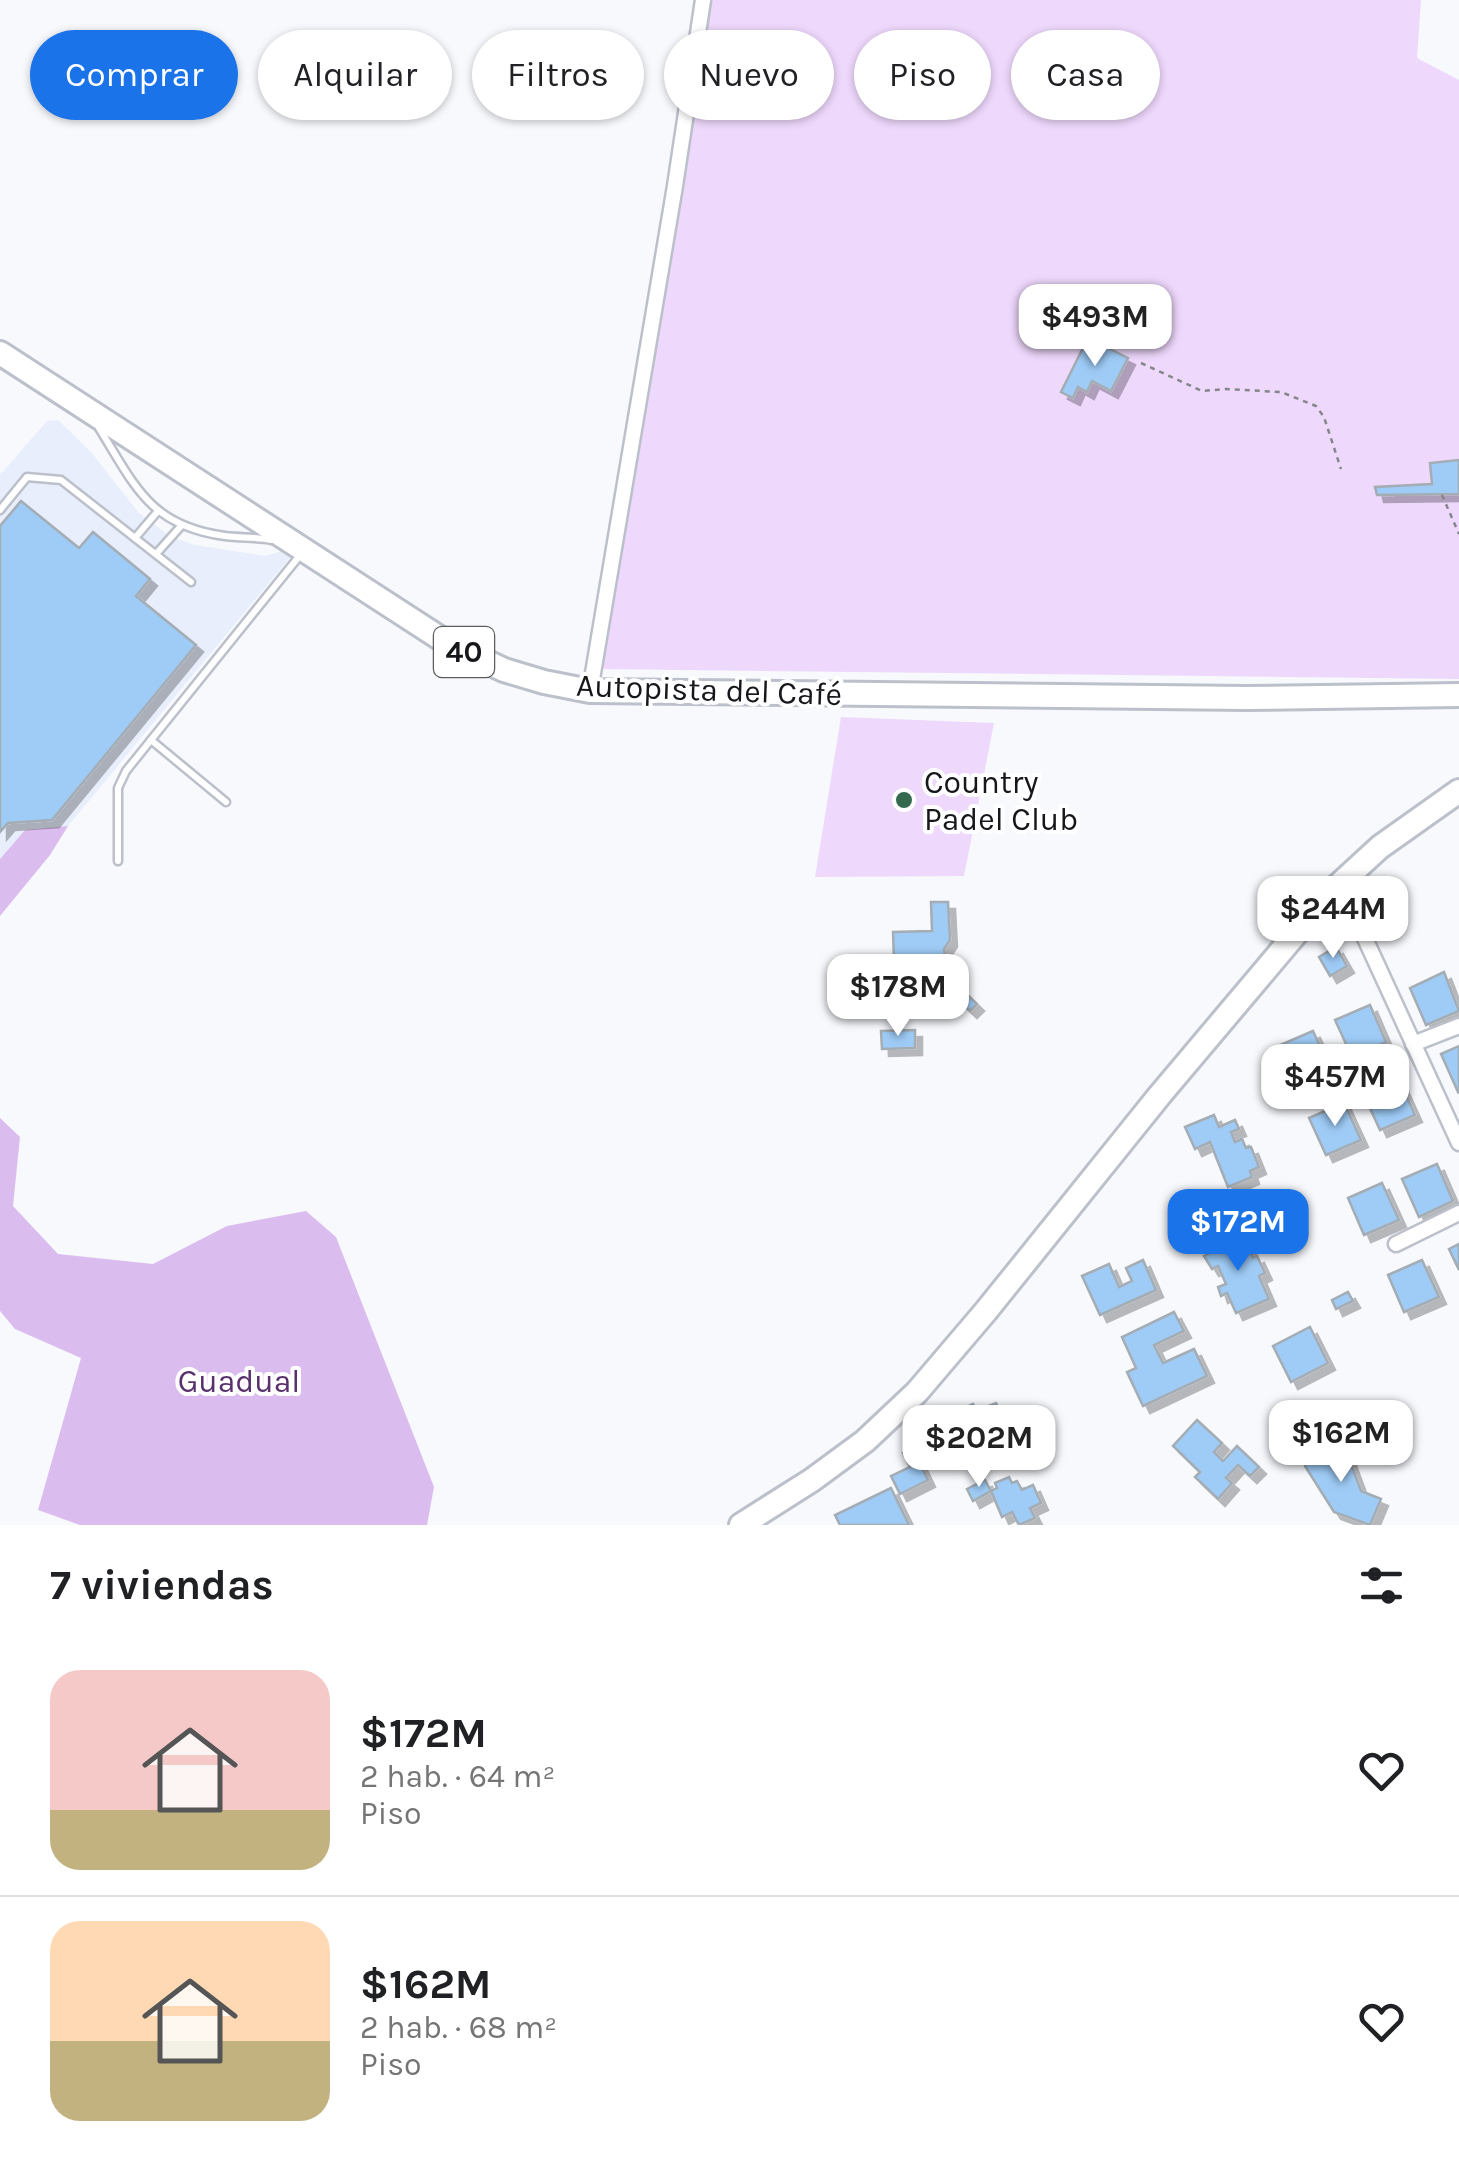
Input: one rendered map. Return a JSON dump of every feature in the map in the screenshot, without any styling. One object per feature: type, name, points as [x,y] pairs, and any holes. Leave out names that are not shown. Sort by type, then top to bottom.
[{"type":"main road","name":"Autopista del Café","points":[[0,353],[449,644],[504,670],[544,682],[590,691],[1246,698],[1457,695]]},
{"type":"main road","points":[[741,1525],[812,1480],[865,1440],[917,1392],[1170,1082],[1340,884],[1380,847],[1458,795]]},
{"type":"street","points":[[590,691],[704,0]]},
{"type":"street","points":[[1340,884],[1459,1143]]},
{"type":"street","points":[[1413,1044],[1459,1026]]},
{"type":"street","points":[[1396,1244],[1459,1214]]},
{"type":"lane","points":[[85,406],[130,480],[158,510],[180,526],[301,546],[126,771],[118,788],[118,861]]},
{"type":"lane","points":[[0,510],[27,477],[60,480],[191,582]]},
{"type":"lane","points":[[135,538],[158,510]]},
{"type":"lane","points":[[156,554],[180,526]]},
{"type":"lane","points":[[151,740],[226,802]]},
{"type":"path","points":[[1142,363],[1202,392],[1281,392],[1316,406],[1324,417],[1342,470]]},
{"type":"path","points":[[1442,494],[1459,534]]},
{"type":"shaded area","points":[[710,0],[1421,0],[1417,58],[1459,80],[1459,679],[600,669],[690,120],[834,120],[834,30],[705,30]]},
{"type":"shaded area","points":[[58,420],[91,452],[139,513],[171,537],[195,545],[265,556],[286,550],[292,555],[68,826],[25,830],[0,859],[0,475],[47,421]]},
{"type":"shaded area","name":"Country Padel Club","points":[[841,717],[994,723],[964,876],[815,877]]},
{"type":"green space","points":[[68,826],[50,855],[0,916],[0,859],[25,830]]},
{"type":"green space","name":"Guadual","points":[[0,1118],[20,1137],[13,1206],[58,1254],[153,1264],[227,1226],[306,1211],[336,1237],[434,1487],[427,1525],[80,1525],[38,1510],[81,1358],[15,1329],[0,1311]]},
{"type":"building","points":[[1088,338],[1128,358],[1111,391],[1092,381],[1087,392],[1078,387],[1073,398],[1061,392]]},
{"type":"building","points":[[1459,460],[1459,494],[1377,495],[1375,487],[1432,484],[1430,463]]},
{"type":"building","points":[[21,501],[79,548],[93,532],[150,579],[136,596],[196,645],[52,820],[8,823],[0,832],[0,526]]},
{"type":"building","points":[[931,902],[948,902],[950,940],[944,949],[946,964],[955,974],[954,982],[977,1004],[970,1011],[942,985],[929,999],[918,988],[895,989],[893,932],[932,931]]},
{"type":"building","points":[[1336,947],[1347,966],[1330,976],[1319,957]]},
{"type":"building","points":[[1444,972],[1459,1011],[1426,1025],[1410,988]]},
{"type":"building","points":[[1370,1005],[1386,1042],[1352,1057],[1335,1020]]},
{"type":"building","points":[[915,1030],[915,1048],[882,1049],[881,1031]]},
{"type":"building","points":[[1313,1031],[1330,1068],[1295,1084],[1278,1046]]},
{"type":"building","points":[[1459,1046],[1459,1091],[1458,1092],[1441,1054]]},
{"type":"building","points":[[1398,1078],[1415,1115],[1380,1130],[1363,1093]]},
{"type":"building","points":[[1344,1103],[1361,1140],[1326,1155],[1309,1118]]},
{"type":"building","points":[[1214,1115],[1219,1127],[1235,1120],[1239,1129],[1231,1132],[1235,1142],[1242,1139],[1246,1148],[1251,1147],[1259,1167],[1250,1171],[1252,1177],[1228,1187],[1210,1142],[1195,1149],[1185,1127]]},
{"type":"building","points":[[1437,1164],[1453,1201],[1419,1217],[1402,1179]]},
{"type":"building","points":[[1382,1183],[1399,1220],[1364,1235],[1348,1198]]},
{"type":"building","points":[[1227,1237],[1231,1248],[1246,1241],[1253,1258],[1257,1256],[1265,1273],[1259,1276],[1269,1299],[1236,1313],[1227,1293],[1221,1296],[1218,1287],[1226,1284],[1218,1266],[1212,1269],[1204,1256],[1210,1253],[1207,1245]]},
{"type":"building","points":[[1459,1244],[1459,1270],[1449,1249]]},
{"type":"building","points":[[1143,1260],[1156,1290],[1100,1315],[1082,1276],[1109,1264],[1119,1287],[1132,1281],[1126,1268]]},
{"type":"building","points":[[1422,1260],[1439,1297],[1404,1312],[1388,1275]]},
{"type":"building","points":[[1348,1292],[1353,1301],[1336,1309],[1332,1300]]},
{"type":"building","points":[[1174,1312],[1184,1331],[1154,1345],[1163,1363],[1194,1349],[1207,1376],[1143,1406],[1127,1372],[1136,1368],[1122,1337]]},
{"type":"building","points":[[1310,1327],[1328,1363],[1291,1382],[1273,1346]]},
{"type":"building","points":[[996,1403],[1008,1428],[999,1432],[1004,1444],[983,1454],[966,1418],[943,1433],[940,1424],[949,1420],[947,1416],[973,1404],[976,1411]]},
{"type":"building","points":[[1197,1420],[1222,1443],[1214,1452],[1223,1461],[1237,1446],[1259,1467],[1250,1476],[1238,1465],[1226,1478],[1232,1483],[1218,1499],[1195,1477],[1200,1472],[1173,1446]]},
{"type":"building","points":[[1313,1444],[1348,1456],[1361,1491],[1381,1499],[1370,1525],[1334,1512],[1305,1466]]},
{"type":"building","points":[[913,1449],[928,1480],[900,1494],[891,1476],[910,1467],[903,1453]]},
{"type":"building","points":[[1009,1477],[1022,1490],[1033,1485],[1041,1503],[1030,1508],[1035,1518],[1019,1525],[1012,1512],[1002,1517],[991,1491],[997,1488],[995,1483]]},
{"type":"building","points":[[985,1480],[991,1491],[973,1501],[967,1489]]},
{"type":"building","points":[[891,1488],[909,1525],[840,1525],[835,1515]]},
{"type":"place","name":"Country Padel Club","points":[[904,800]]}]
